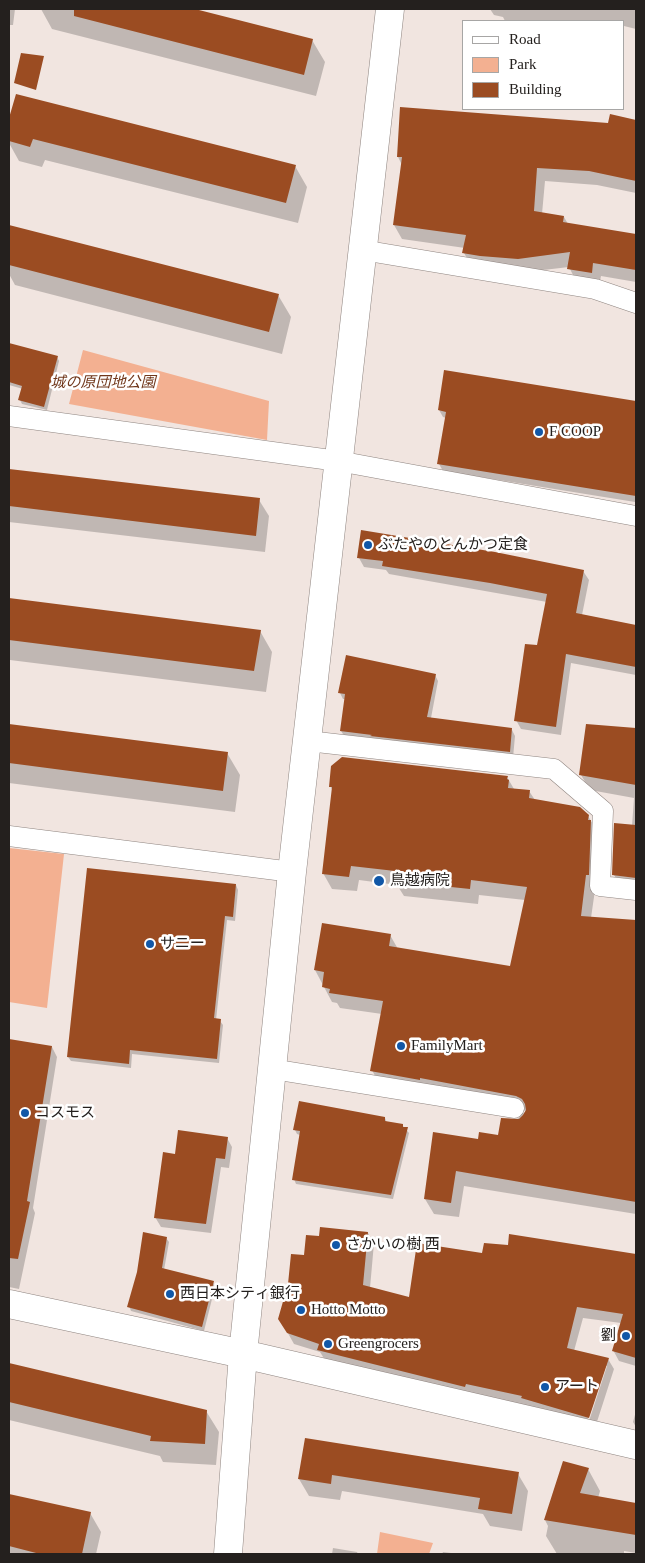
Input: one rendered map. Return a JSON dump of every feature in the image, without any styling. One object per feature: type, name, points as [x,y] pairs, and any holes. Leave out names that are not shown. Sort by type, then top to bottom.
[{"type":"street","points":[[228,1554],[242,1354],[292,872],[390,9]]},
{"type":"street","points":[[362,250],[594,289],[636,303]]},
{"type":"street","points":[[9,416],[338,461],[636,516]]},
{"type":"street","points":[[308,741],[554,769],[603,811],[600,886],[636,890]]},
{"type":"street","points":[[9,836],[292,872]]},
{"type":"street","points":[[272,1069],[514,1108]]},
{"type":"street","points":[[9,1304],[242,1354],[636,1446]]},
{"type":"green space","name":"城の原団地公園","points":[[83,350],[269,401],[267,440],[69,404]]},
{"type":"green space","points":[[9,848],[64,854],[47,1008],[9,1002]]},
{"type":"green space","points":[[380,1532],[433,1543],[429,1554],[377,1554]]},
{"type":"building","points":[[74,9],[195,9],[313,39],[304,75],[74,16]]},
{"type":"building","points":[[21,53],[44,56],[36,90],[14,83]]},
{"type":"building","points":[[16,94],[296,165],[286,203],[33,139],[30,147],[9,141],[9,118]]},
{"type":"building","points":[[400,107],[608,123],[610,114],[636,120],[636,181],[589,171],[537,168],[534,211],[564,216],[563,222],[636,234],[636,270],[593,263],[592,273],[567,269],[570,252],[518,259],[462,253],[466,235],[393,225],[402,157],[397,157]]},
{"type":"building","points":[[9,225],[279,294],[269,332],[9,265]]},
{"type":"building","points":[[9,343],[58,356],[44,407],[18,400],[22,386],[9,382]]},
{"type":"building","name":"F COOP","points":[[444,370],[636,401],[636,496],[437,464],[446,412],[438,410]]},
{"type":"building","points":[[9,469],[260,498],[256,536],[9,506]]},
{"type":"building","points":[[361,530],[495,552],[584,570],[576,613],[636,625],[636,667],[566,654],[556,727],[514,721],[525,644],[537,645],[547,594],[382,566],[383,561],[357,558]]},
{"type":"building","points":[[9,598],[261,630],[254,671],[9,640]]},
{"type":"building","points":[[346,655],[436,674],[427,717],[512,728],[510,752],[340,731],[345,694],[338,693]]},
{"type":"building","points":[[9,724],[228,752],[223,791],[9,763]]},
{"type":"building","points":[[586,724],[636,728],[636,785],[579,775]]},
{"type":"building","points":[[342,757],[508,776],[508,788],[530,790],[529,798],[580,807],[589,815],[588,820],[591,820],[589,875],[586,875],[581,916],[636,920],[636,1202],[456,1171],[451,1203],[424,1199],[433,1132],[478,1139],[479,1132],[498,1135],[501,1118],[519,1119],[526,1110],[525,1104],[522,1099],[516,1096],[420,1078],[420,1080],[370,1071],[383,1001],[329,993],[330,989],[322,987],[324,972],[314,970],[322,923],[391,934],[389,946],[510,966],[527,887],[471,880],[470,889],[394,881],[395,871],[351,866],[349,877],[322,874],[332,787],[329,787],[331,766]]},
{"type":"building","points":[[614,823],[636,825],[636,878],[612,875]]},
{"type":"building","name":"サニー","points":[[87,868],[236,884],[233,917],[225,916],[214,1018],[221,1019],[217,1059],[130,1050],[129,1064],[67,1057]]},
{"type":"building","name":"コスモス","points":[[9,1039],[52,1046],[27,1201],[30,1202],[18,1259],[9,1258]]},
{"type":"building","points":[[299,1101],[385,1117],[385,1121],[403,1124],[403,1127],[408,1127],[391,1195],[292,1180],[300,1131],[293,1130]]},
{"type":"building","points":[[178,1130],[228,1137],[225,1159],[216,1158],[206,1224],[154,1218],[163,1152],[175,1154]]},
{"type":"building","points":[[320,1227],[368,1232],[363,1285],[409,1297],[417,1243],[482,1253],[484,1243],[508,1245],[509,1234],[636,1254],[636,1358],[612,1351],[623,1314],[577,1307],[567,1348],[609,1358],[589,1418],[521,1398],[522,1396],[466,1384],[465,1387],[317,1350],[319,1344],[287,1333],[278,1319],[288,1284],[291,1254],[304,1255],[306,1235],[319,1236]]},
{"type":"building","name":"西日本シティ銀行","points":[[143,1232],[167,1237],[162,1268],[214,1281],[202,1327],[127,1307],[137,1272]]},
{"type":"building","points":[[9,1363],[207,1410],[205,1444],[150,1441],[151,1436],[9,1402]]},
{"type":"building","points":[[305,1438],[519,1472],[512,1514],[478,1509],[480,1498],[332,1475],[331,1484],[298,1479]]},
{"type":"building","points":[[563,1461],[589,1468],[580,1493],[636,1503],[636,1535],[544,1520]]},
{"type":"building","points":[[9,1494],[91,1512],[82,1554],[40,1554],[9,1546]]},
{"type":"place","name":"F COOP","points":[[539,432]]},
{"type":"place","name":"ぶたやのとんかつ定食","points":[[368,545]]},
{"type":"place","name":"鳥越病院","points":[[379,881]]},
{"type":"place","name":"サニー","points":[[150,944]]},
{"type":"place","name":"FamilyMart","points":[[401,1046]]},
{"type":"place","name":"コスモス","points":[[25,1113]]},
{"type":"place","name":"さかいの樹 西","points":[[336,1245]]},
{"type":"place","name":"西日本シティ銀行","points":[[170,1294]]},
{"type":"place","name":"Hotto Motto","points":[[301,1310]]},
{"type":"place","name":"劉","points":[[626,1336]]},
{"type":"place","name":"Greengrocers","points":[[328,1344]]},
{"type":"place","name":"アート","points":[[545,1387]]}]
